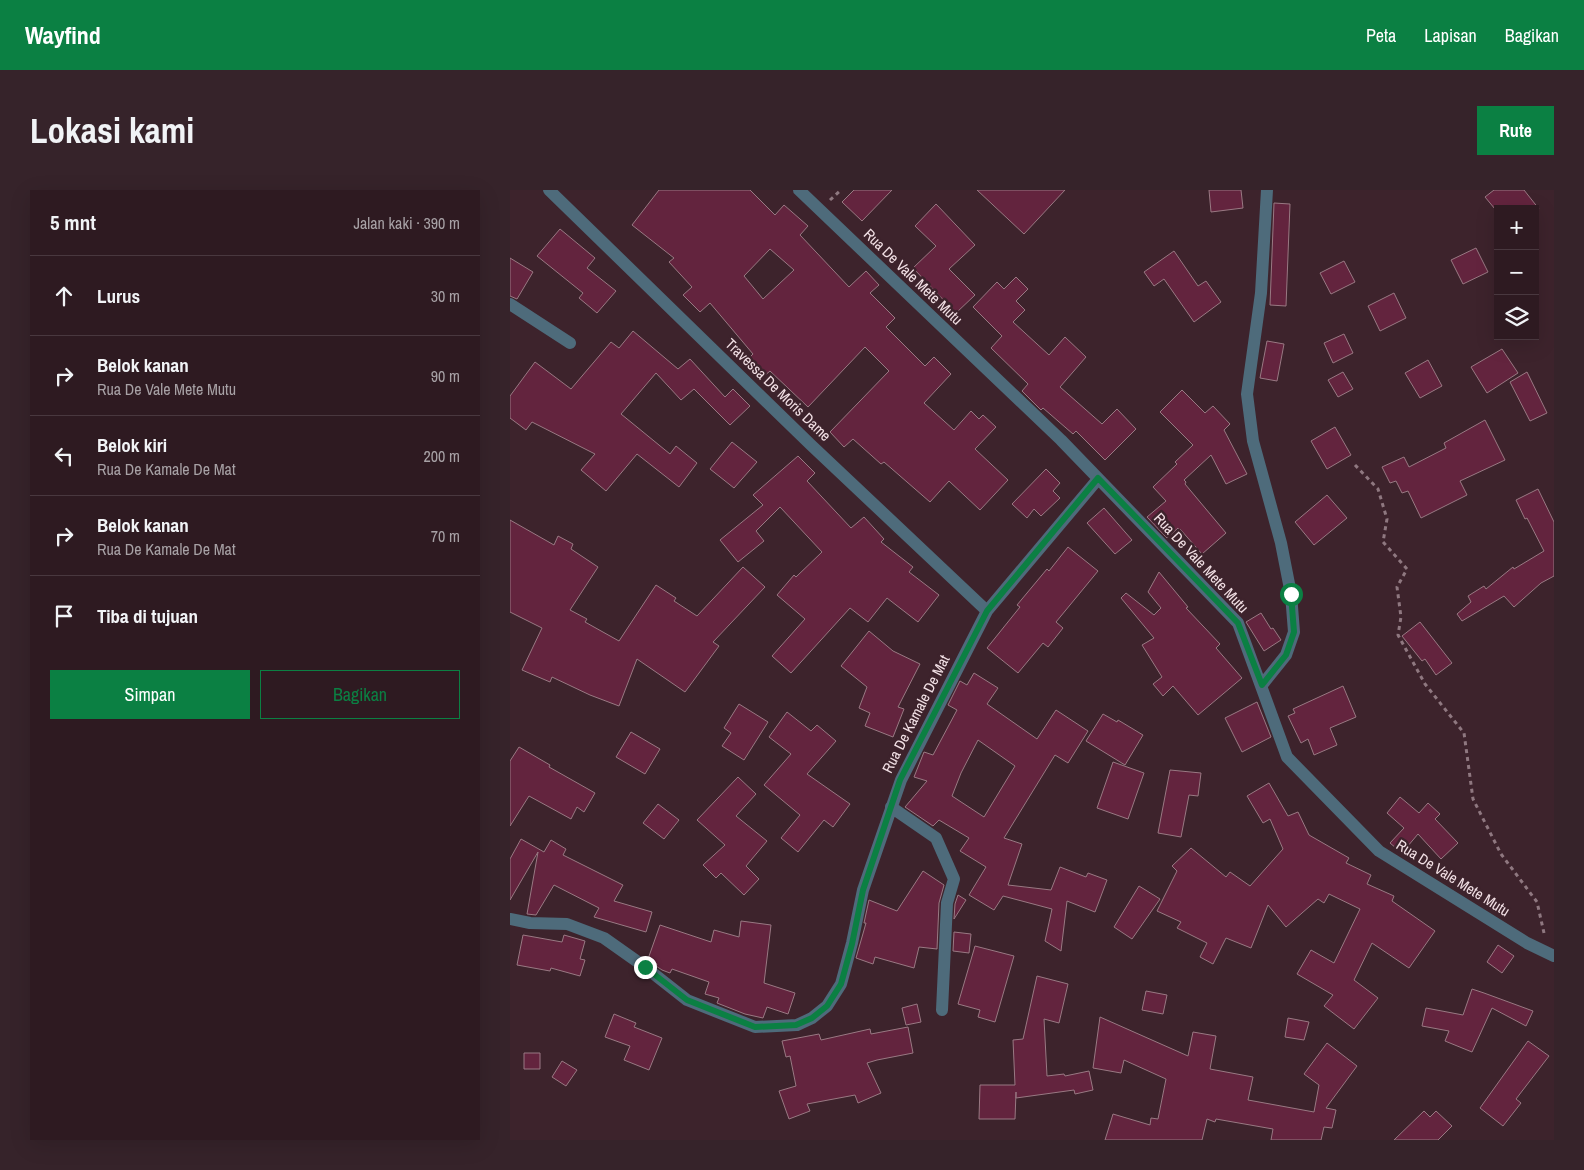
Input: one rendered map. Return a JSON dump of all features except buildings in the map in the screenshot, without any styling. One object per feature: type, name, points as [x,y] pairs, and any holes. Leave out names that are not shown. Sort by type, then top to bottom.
[{"type":"street","name":"Travessa De Moris Dame","points":[[549,190],[811,445],[987,611]]},
{"type":"street","name":"Rua De Vale Mete Mutu","points":[[799,190],[1060,440],[1238,623],[1287,758],[1379,851],[1527,943],[1552,955]]},
{"type":"street","points":[[1262,685],[1286,655],[1294,632],[1291,594],[1281,543],[1253,441],[1247,394],[1253,339],[1261,293],[1266,190]]},
{"type":"street","points":[[510,304],[570,343]]},
{"type":"street","name":"Rua De Kamale De Mat","points":[[510,919],[530,923],[567,924],[604,938],[687,1000],[755,1027],[796,1025],[812,1018],[827,1006],[841,984],[852,944],[863,890],[900,780],[987,611],[1098,478]]},
{"type":"street","points":[[891,808],[936,838],[954,879],[947,903],[942,1010]]},
{"type":"path","points":[[828,203],[841,190]]},
{"type":"path","points":[[1355,465],[1378,489],[1388,519],[1383,542],[1407,569],[1397,587],[1401,617],[1398,636],[1425,684],[1464,734],[1473,799],[1501,854],[1537,902],[1552,955]]},
{"type":"route","points":[[645,967],[687,1000],[755,1027],[796,1025],[812,1018],[827,1006],[841,984],[852,944],[863,890],[900,780],[987,611],[1098,478],[1238,623],[1262,685],[1286,655],[1294,632],[1291,594]]}]
